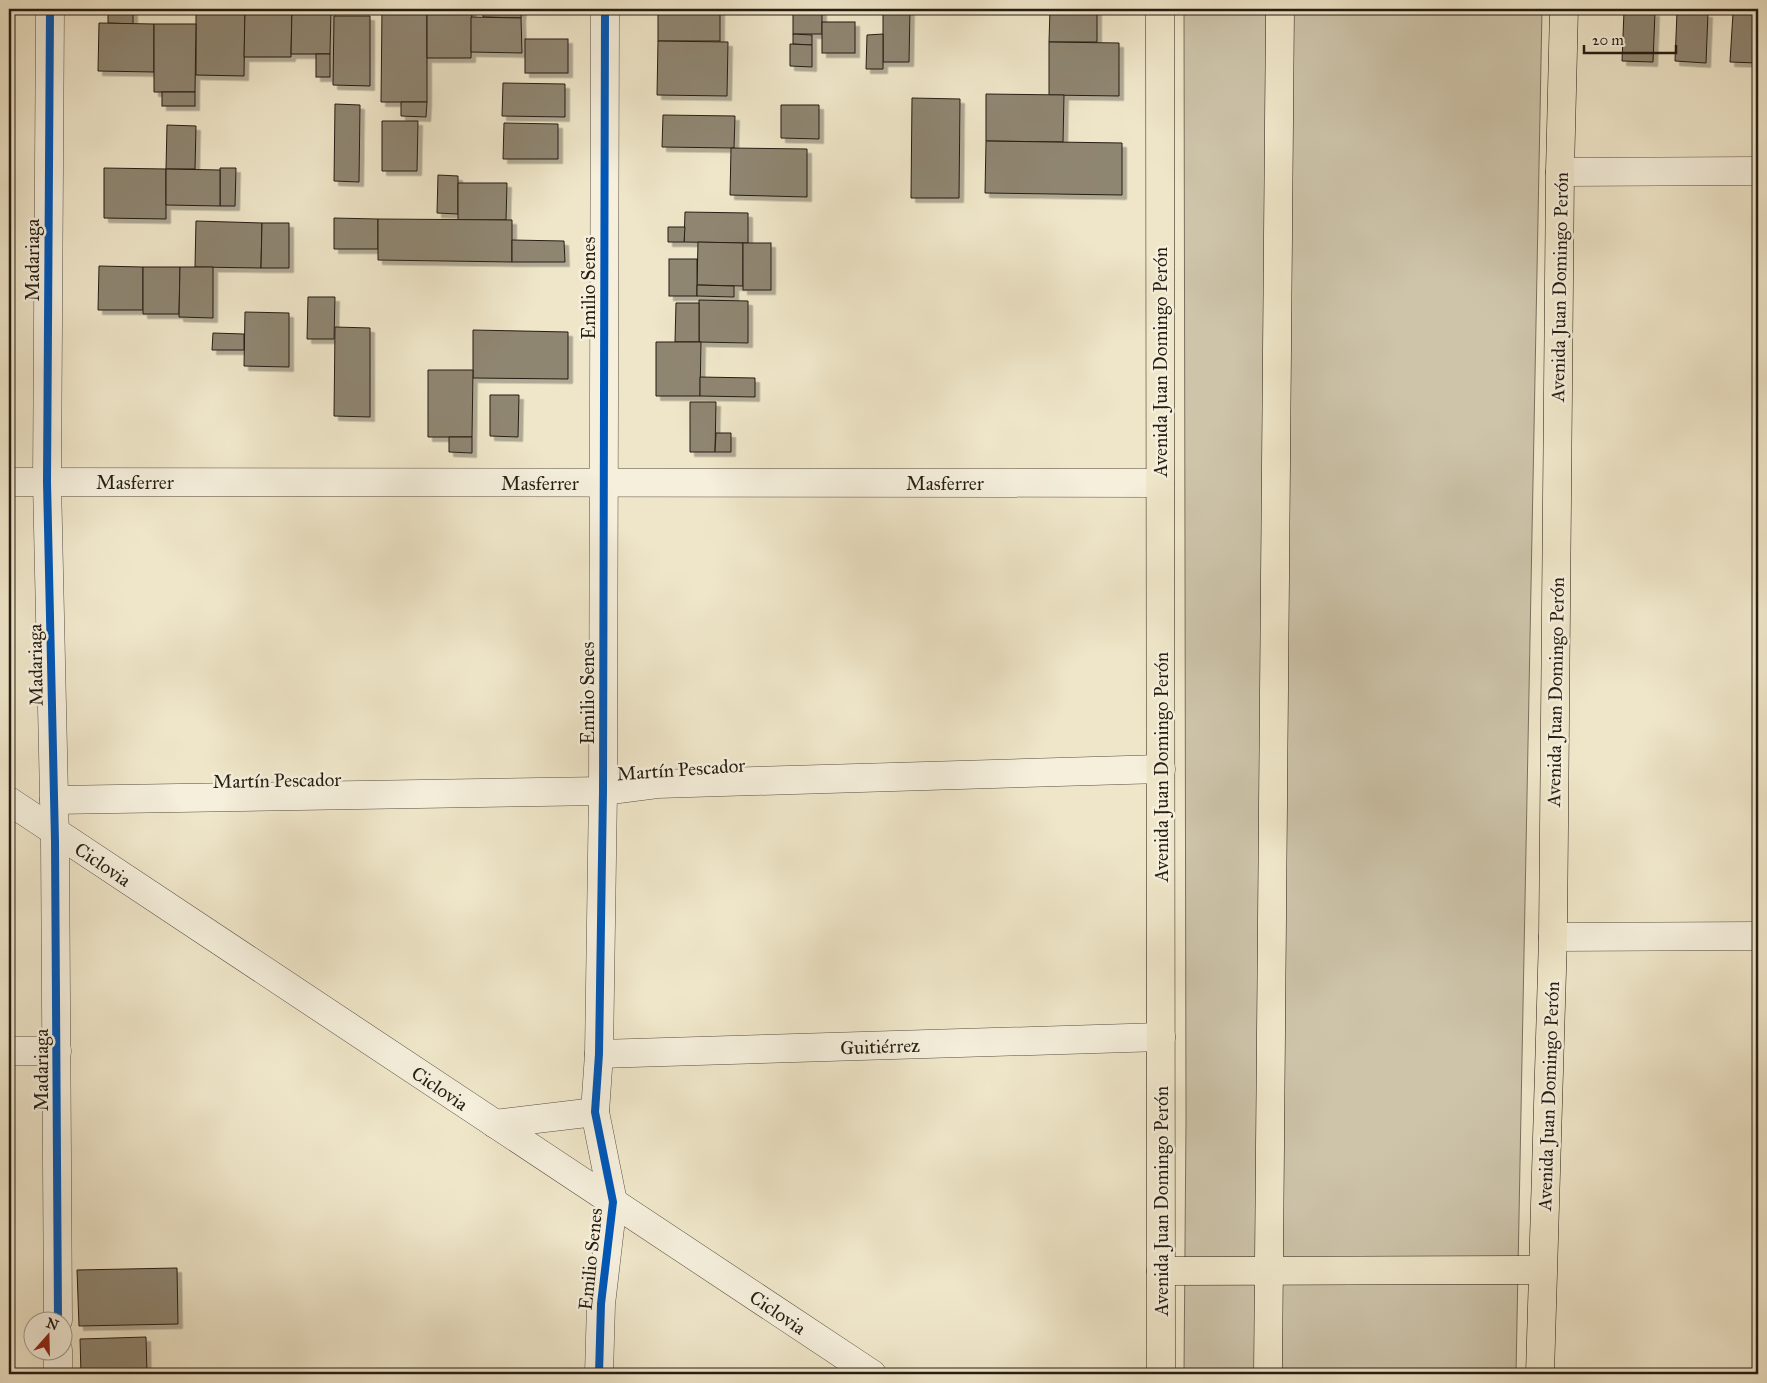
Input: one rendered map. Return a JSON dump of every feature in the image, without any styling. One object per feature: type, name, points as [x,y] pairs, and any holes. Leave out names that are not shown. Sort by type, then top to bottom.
[{"type":"main road","name":"Avenida Juan Domingo Perón","points":[[1160,9],[1161,1374]]},
{"type":"main road","points":[[1268,1374],[1280,9]]},
{"type":"main road","name":"Avenida Juan Domingo Perón","points":[[1540,1374],[1553,936],[1560,172],[1564,9]]},
{"type":"main road","points":[[1161,1271],[1542,1270]]},
{"type":"street","name":"Madariaga","points":[[50,9],[47,482],[54,800],[58,1310]]},
{"type":"street","name":"Emilio Senes","points":[[599,1374],[601,1304],[613,1202],[595,1112],[599,1054],[603,791],[605,9]]},
{"type":"street","points":[[1560,172],[1758,171]]},
{"type":"street","name":"Masferrer","points":[[9,482],[1160,483]]},
{"type":"street","name":"Martín Pescador","points":[[54,800],[603,791],[657,784],[1161,769]]},
{"type":"street","name":"Ciclovia","points":[[9,801],[872,1374]]},
{"type":"street","points":[[1553,936],[1758,936]]},
{"type":"street","name":"Guitiérrez","points":[[599,1054],[1161,1037]]},
{"type":"street","points":[[9,1051],[57,1051]]},
{"type":"street","points":[[495,1124],[595,1112]]},
{"type":"street","points":[[58,1360],[58,1374]]},
{"type":"shaded area","points":[[1184,9],[1542,9],[1516,1374],[1184,1374],[1186,1120]]},
{"type":"building","points":[[108,9],[133,9],[133,24],[108,23]]},
{"type":"building","points":[[196,9],[245,9],[244,76],[196,75]]},
{"type":"building","points":[[245,9],[292,9],[291,57],[244,57]]},
{"type":"building","points":[[292,9],[331,9],[330,54],[291,54]]},
{"type":"building","points":[[382,9],[427,9],[427,102],[381,102]]},
{"type":"building","points":[[427,9],[472,9],[471,58],[427,58]]},
{"type":"building","points":[[483,9],[522,9],[521,18],[483,17]]},
{"type":"building","points":[[658,9],[720,9],[720,41],[658,41]]},
{"type":"building","points":[[793,9],[822,9],[822,34],[793,34]]},
{"type":"building","points":[[883,9],[910,9],[909,62],[883,62]]},
{"type":"building","points":[[1050,9],[1097,9],[1097,42],[1049,42]]},
{"type":"building","points":[[1624,11],[1655,12],[1653,62],[1622,61]]},
{"type":"building","points":[[1677,12],[1708,13],[1706,63],[1675,61]]},
{"type":"building","points":[[1733,13],[1758,14],[1758,63],[1730,62]]},
{"type":"building","points":[[334,16],[370,16],[370,86],[333,85]]},
{"type":"building","points":[[471,17],[521,18],[522,53],[471,52]]},
{"type":"building","points":[[822,22],[855,22],[855,53],[822,53]]},
{"type":"building","points":[[99,23],[154,24],[154,72],[98,71]]},
{"type":"building","points":[[154,24],[196,24],[195,92],[154,92]]},
{"type":"building","points":[[793,34],[812,35],[812,45],[793,44]]},
{"type":"building","points":[[883,34],[883,69],[866,69],[867,35]]},
{"type":"building","points":[[525,39],[568,39],[568,73],[525,73]]},
{"type":"building","points":[[658,41],[728,42],[727,96],[657,95]]},
{"type":"building","points":[[1049,42],[1119,43],[1119,96],[1049,95]]},
{"type":"building","points":[[790,44],[812,45],[812,67],[790,66]]},
{"type":"building","points":[[316,54],[330,54],[330,77],[316,77]]},
{"type":"building","points":[[503,83],[565,84],[565,117],[502,116]]},
{"type":"building","points":[[162,92],[195,92],[195,106],[162,106]]},
{"type":"building","points":[[986,94],[1064,95],[1063,142],[986,141]]},
{"type":"building","points":[[912,98],[960,99],[959,198],[911,198]]},
{"type":"building","points":[[401,102],[427,102],[426,117],[401,116]]},
{"type":"building","points":[[335,104],[360,105],[359,182],[334,181]]},
{"type":"building","points":[[781,105],[819,105],[819,139],[781,138]]},
{"type":"building","points":[[663,115],[735,116],[734,148],[662,147]]},
{"type":"building","points":[[382,121],[418,121],[417,171],[382,171]]},
{"type":"building","points":[[504,123],[558,124],[558,159],[503,159]]},
{"type":"building","points":[[167,125],[196,126],[195,169],[166,169]]},
{"type":"building","points":[[986,141],[1122,143],[1122,195],[985,193]]},
{"type":"building","points":[[731,148],[807,149],[807,197],[730,195]]},
{"type":"building","points":[[104,168],[166,169],[166,219],[104,218]]},
{"type":"building","points":[[220,168],[236,168],[235,206],[220,206]]},
{"type":"building","points":[[166,169],[220,170],[220,206],[166,205]]},
{"type":"building","points":[[438,175],[458,176],[458,214],[437,213]]},
{"type":"building","points":[[458,183],[507,183],[506,220],[458,220]]},
{"type":"building","points":[[685,212],[748,213],[748,243],[684,242]]},
{"type":"building","points":[[334,218],[378,219],[378,249],[334,249]]},
{"type":"building","points":[[378,219],[512,220],[512,262],[378,260]]},
{"type":"building","points":[[196,221],[262,223],[261,268],[195,267]]},
{"type":"building","points":[[262,223],[289,223],[289,268],[261,268]]},
{"type":"building","points":[[668,227],[685,227],[684,242],[668,242]]},
{"type":"building","points":[[512,240],[564,241],[565,262],[512,262]]},
{"type":"building","points":[[698,242],[743,243],[743,286],[697,285]]},
{"type":"building","points":[[743,243],[771,243],[771,290],[743,290]]},
{"type":"building","points":[[669,259],[697,259],[697,296],[669,296]]},
{"type":"building","points":[[99,266],[143,267],[143,310],[98,310]]},
{"type":"building","points":[[143,267],[180,267],[179,314],[143,314]]},
{"type":"building","points":[[180,267],[213,267],[213,318],[179,317]]},
{"type":"building","points":[[697,285],[734,286],[734,297],[697,296]]},
{"type":"building","points":[[308,297],[335,297],[334,339],[307,339]]},
{"type":"building","points":[[699,300],[748,301],[748,343],[699,342]]},
{"type":"building","points":[[676,303],[699,303],[699,342],[675,342]]},
{"type":"building","points":[[245,312],[289,313],[289,367],[244,366]]},
{"type":"building","points":[[335,327],[370,328],[370,417],[334,416]]},
{"type":"building","points":[[473,330],[568,332],[568,379],[473,378]]},
{"type":"building","points":[[213,333],[244,334],[244,350],[212,350]]},
{"type":"building","points":[[656,342],[701,342],[700,396],[656,396]]},
{"type":"building","points":[[428,370],[473,370],[472,437],[428,437]]},
{"type":"building","points":[[700,377],[755,378],[755,397],[700,396]]},
{"type":"building","points":[[490,395],[519,395],[518,437],[490,436]]},
{"type":"building","points":[[690,402],[716,402],[715,452],[690,452]]},
{"type":"building","points":[[716,433],[731,433],[731,452],[715,452]]},
{"type":"building","points":[[449,437],[472,437],[472,453],[449,452]]},
{"type":"building","points":[[177,1268],[178,1324],[79,1326],[77,1270]]},
{"type":"building","points":[[146,1337],[147,1374],[81,1374],[80,1339]]},
{"type":"cycle path","points":[[50,9],[47,482],[55,841],[58,1310]]},
{"type":"cycle path","points":[[599,1374],[601,1304],[613,1202],[595,1112],[599,1054],[603,791],[605,9]]}]
